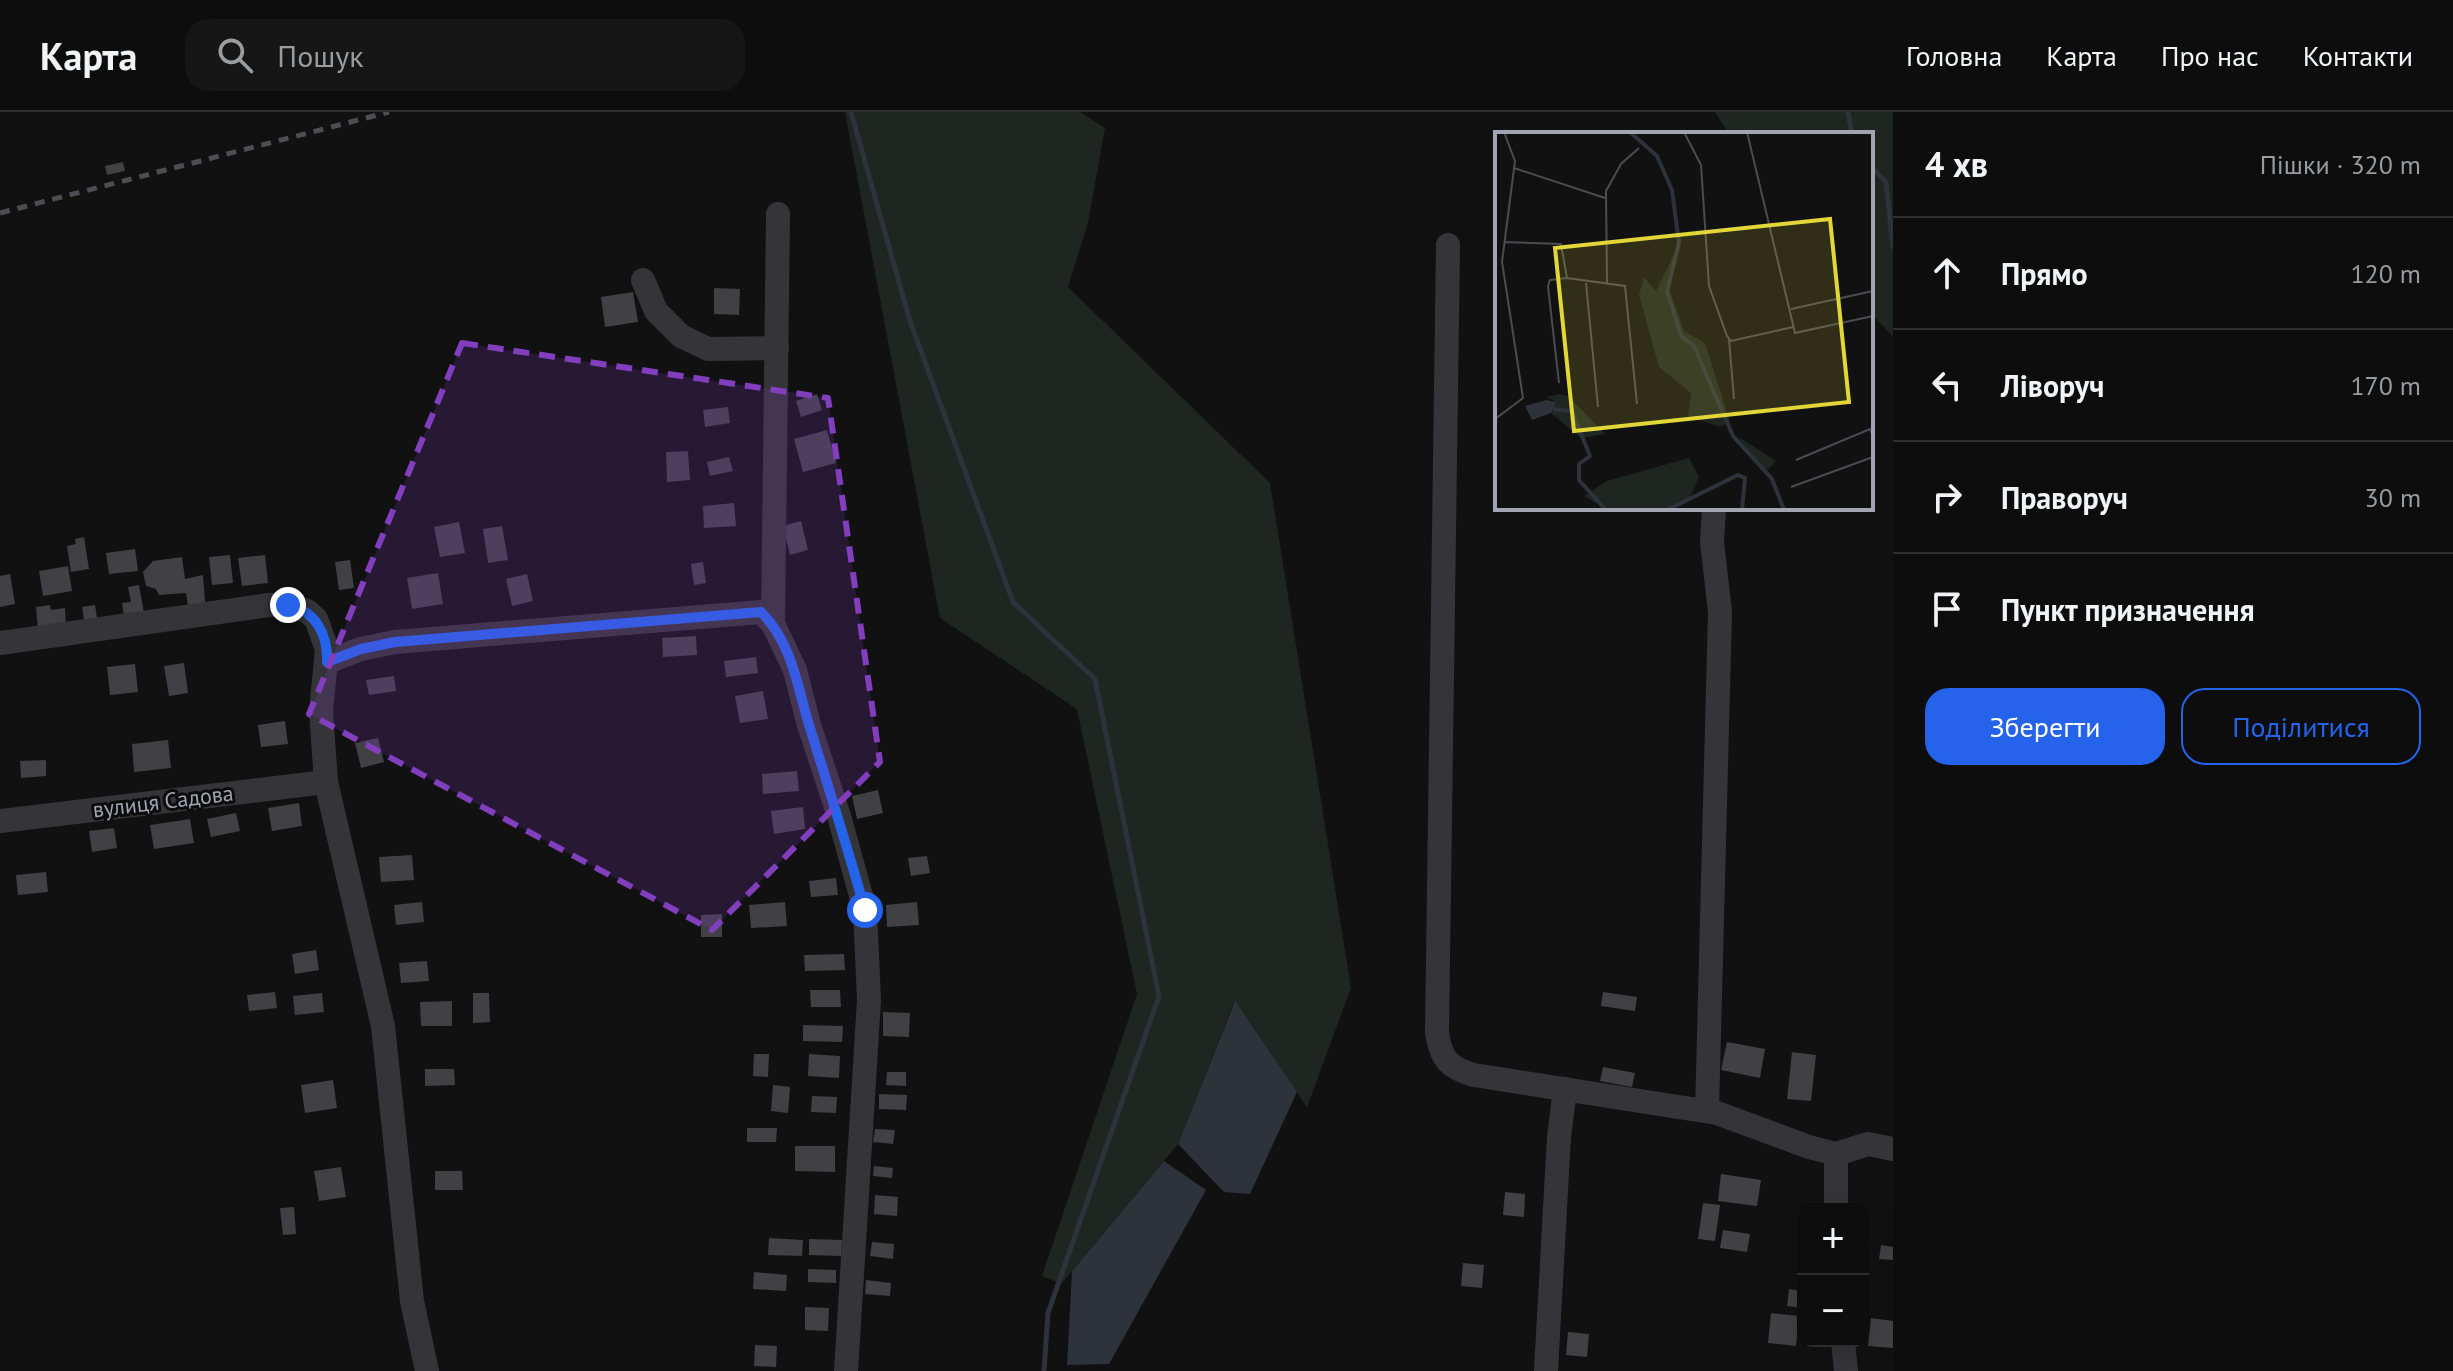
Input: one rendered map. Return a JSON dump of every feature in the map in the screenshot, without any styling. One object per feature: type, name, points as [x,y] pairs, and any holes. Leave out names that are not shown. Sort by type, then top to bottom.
[{"type":"street","points":[[773,624],[778,214]]},
{"type":"street","points":[[1448,245],[1437,1033],[1446,1062],[1459,1070],[1707,1111],[1836,1154],[1868,1144],[1893,1149]]},
{"type":"street","points":[[643,280],[656,311],[681,336],[708,349],[777,348]]},
{"type":"street","points":[[1707,1111],[1720,612],[1712,542],[1714,510]]},
{"type":"street","points":[[0,643],[269,605],[288,605],[307,611],[316,619],[327,649],[321,711],[326,782],[383,1026],[412,1301],[427,1371]]},
{"type":"street","points":[[327,662],[361,649],[411,640],[761,612],[773,624],[795,670],[865,910],[869,1000],[846,1371]]},
{"type":"street","name":"вулиця Садова","points":[[0,821],[326,782]]},
{"type":"street","points":[[1546,1371],[1559,1137],[1565,1089]]},
{"type":"street","points":[[1836,1154],[1836,1203]]},
{"type":"street","points":[[1844,1347],[1846,1371]]},
{"type":"highlighted area","points":[[462,343],[828,398],[880,762],[712,930],[309,714]]},
{"type":"shaded area","points":[[845,112],[1080,112],[1105,128],[1088,223],[1068,287],[1270,483],[1351,988],[1307,1107],[1234,1002],[1178,1144],[1061,1284],[1042,1276],[1137,994],[1077,709],[940,618]]},
{"type":"shaded area","points":[[1715,112],[1893,112],[1893,337],[1873,315],[1873,132],[1728,132]]},
{"type":"shaded area","points":[[1235,1001],[1297,1092],[1250,1194],[1224,1192],[1178,1144]]},
{"type":"shaded area","points":[[1164,1161],[1206,1190],[1109,1364],[1067,1365],[1072,1271]]},
{"type":"building","points":[[123,162],[125,171],[107,175],[105,166]]},
{"type":"building","points":[[714,288],[740,289],[739,315],[714,314]]},
{"type":"building","points":[[633,292],[638,322],[605,327],[601,297]]},
{"type":"building","points":[[817,394],[822,410],[801,417],[796,401]]},
{"type":"building","points":[[728,407],[730,423],[705,427],[703,410]]},
{"type":"building","points":[[827,430],[836,463],[803,472],[794,439]]},
{"type":"building","points":[[688,451],[690,480],[667,482],[666,452]]},
{"type":"building","points":[[729,457],[733,471],[710,476],[707,462]]},
{"type":"building","points":[[734,503],[736,526],[704,528],[703,506]]},
{"type":"building","points":[[801,521],[808,550],[790,555],[783,526]]},
{"type":"building","points":[[459,522],[465,553],[440,557],[434,527]]},
{"type":"building","points":[[502,526],[508,560],[488,563],[483,529]]},
{"type":"building","points":[[84,537],[89,569],[71,572],[67,546],[76,544],[75,539]]},
{"type":"building","points":[[135,549],[138,571],[109,574],[106,553]]},
{"type":"building","points":[[230,555],[233,583],[212,585],[209,557]]},
{"type":"building","points":[[265,555],[268,583],[242,586],[238,558]]},
{"type":"building","points":[[182,557],[185,579],[203,575],[205,602],[188,606],[186,593],[159,595],[156,589],[146,586],[143,572],[153,561]]},
{"type":"building","points":[[350,560],[354,588],[339,590],[335,562]]},
{"type":"building","points":[[703,562],[706,583],[694,585],[691,564]]},
{"type":"building","points":[[68,566],[72,591],[43,596],[39,571]]},
{"type":"building","points":[[438,573],[443,604],[412,609],[407,578]]},
{"type":"building","points":[[10,574],[15,604],[0,607],[0,576]]},
{"type":"building","points":[[527,574],[533,601],[512,606],[506,579]]},
{"type":"building","points":[[139,585],[144,613],[124,617],[122,603],[131,602],[128,587]]},
{"type":"building","points":[[50,605],[51,610],[65,608],[66,627],[38,629],[36,607]]},
{"type":"building","points":[[95,605],[98,624],[85,626],[82,607]]},
{"type":"building","points":[[696,636],[697,655],[663,657],[662,638]]},
{"type":"building","points":[[756,657],[758,673],[726,677],[724,661]]},
{"type":"building","points":[[184,663],[188,693],[169,696],[164,666]]},
{"type":"building","points":[[135,664],[138,692],[110,695],[107,667]]},
{"type":"building","points":[[394,676],[396,691],[369,695],[366,680]]},
{"type":"building","points":[[763,691],[768,719],[740,723],[735,696]]},
{"type":"building","points":[[285,721],[288,744],[261,747],[258,725]]},
{"type":"building","points":[[378,738],[384,762],[361,768],[355,743]]},
{"type":"building","points":[[168,740],[171,768],[134,772],[132,744]]},
{"type":"building","points":[[46,760],[46,776],[21,778],[20,761]]},
{"type":"building","points":[[797,771],[799,791],[763,794],[762,774]]},
{"type":"building","points":[[878,790],[883,813],[857,819],[852,796]]},
{"type":"building","points":[[299,803],[302,826],[272,831],[268,808]]},
{"type":"building","points":[[803,807],[805,829],[774,834],[771,811]]},
{"type":"building","points":[[236,813],[240,831],[211,837],[207,819]]},
{"type":"building","points":[[190,819],[194,843],[154,849],[150,825]]},
{"type":"building","points":[[114,828],[117,848],[92,852],[89,831]]},
{"type":"building","points":[[412,855],[414,880],[381,882],[379,857]]},
{"type":"building","points":[[927,856],[930,873],[911,876],[908,858]]},
{"type":"building","points":[[46,872],[48,892],[18,895],[16,875]]},
{"type":"building","points":[[836,878],[838,895],[811,897],[809,881]]},
{"type":"building","points":[[422,902],[424,922],[396,925],[394,905]]},
{"type":"building","points":[[785,902],[787,926],[751,928],[749,905]]},
{"type":"building","points":[[917,902],[919,925],[887,927],[886,905]]},
{"type":"building","points":[[722,914],[722,937],[701,937],[701,915]]},
{"type":"building","points":[[316,950],[319,970],[295,974],[292,954]]},
{"type":"building","points":[[844,954],[845,970],[805,971],[804,955]]},
{"type":"building","points":[[427,961],[429,981],[401,983],[399,963]]},
{"type":"building","points":[[810,990],[840,990],[841,1007],[811,1007]]},
{"type":"building","points":[[275,992],[277,1008],[249,1011],[247,995]]},
{"type":"building","points":[[1603,992],[1637,997],[1635,1011],[1601,1006]]},
{"type":"building","points":[[322,993],[324,1012],[295,1015],[293,996]]},
{"type":"building","points":[[473,993],[489,993],[490,1022],[473,1023]]},
{"type":"building","points":[[452,1001],[452,1026],[421,1026],[420,1002]]},
{"type":"building","points":[[883,1012],[910,1013],[909,1037],[883,1036]]},
{"type":"building","points":[[803,1025],[843,1026],[842,1042],[803,1041]]},
{"type":"building","points":[[1727,1042],[1765,1049],[1760,1078],[1721,1070]]},
{"type":"building","points":[[1792,1052],[1816,1055],[1811,1101],[1787,1099]]},
{"type":"building","points":[[754,1054],[769,1054],[768,1077],[753,1076]]},
{"type":"building","points":[[809,1054],[840,1056],[839,1078],[808,1076]]},
{"type":"building","points":[[1603,1067],[1635,1073],[1632,1087],[1600,1081]]},
{"type":"building","points":[[425,1069],[454,1069],[455,1085],[425,1086]]},
{"type":"building","points":[[887,1072],[906,1072],[906,1086],[886,1085]]},
{"type":"building","points":[[333,1080],[337,1108],[305,1113],[301,1085]]},
{"type":"building","points":[[773,1085],[790,1087],[788,1113],[771,1111]]},
{"type":"building","points":[[879,1094],[907,1095],[906,1110],[879,1109]]},
{"type":"building","points":[[812,1096],[837,1097],[836,1113],[811,1112]]},
{"type":"building","points":[[747,1128],[777,1128],[776,1142],[747,1142]]},
{"type":"building","points":[[875,1129],[895,1130],[893,1144],[873,1142]]},
{"type":"building","points":[[795,1146],[835,1146],[835,1172],[795,1171]]},
{"type":"building","points":[[874,1166],[893,1168],[892,1178],[873,1176]]},
{"type":"building","points":[[341,1167],[346,1197],[319,1201],[314,1171]]},
{"type":"building","points":[[435,1171],[462,1171],[463,1190],[435,1190]]},
{"type":"building","points":[[1721,1174],[1761,1180],[1757,1206],[1718,1201]]},
{"type":"building","points":[[1505,1192],[1525,1194],[1524,1217],[1503,1215]]},
{"type":"building","points":[[875,1195],[898,1197],[897,1216],[874,1214]]},
{"type":"building","points":[[1703,1203],[1720,1205],[1715,1241],[1698,1239]]},
{"type":"building","points":[[294,1207],[296,1234],[283,1235],[280,1208]]},
{"type":"building","points":[[1723,1230],[1750,1234],[1747,1252],[1720,1248]]},
{"type":"building","points":[[769,1238],[803,1240],[802,1256],[768,1255]]},
{"type":"building","points":[[809,1239],[842,1240],[841,1256],[809,1255]]},
{"type":"building","points":[[872,1242],[894,1244],[893,1259],[870,1256]]},
{"type":"building","points":[[1881,1245],[1893,1247],[1893,1260],[1879,1259]]},
{"type":"building","points":[[1463,1263],[1484,1265],[1482,1288],[1461,1286]]},
{"type":"building","points":[[808,1269],[836,1270],[836,1283],[808,1282]]},
{"type":"building","points":[[754,1272],[787,1275],[786,1291],[753,1289]]},
{"type":"building","points":[[866,1280],[891,1283],[890,1296],[865,1294]]},
{"type":"building","points":[[1789,1289],[1797,1290],[1797,1307],[1787,1306]]},
{"type":"building","points":[[805,1307],[829,1308],[828,1331],[805,1330]]},
{"type":"building","points":[[1771,1313],[1797,1316],[1796,1346],[1768,1343]]},
{"type":"building","points":[[1871,1318],[1893,1321],[1893,1348],[1869,1346]]},
{"type":"building","points":[[1568,1332],[1589,1334],[1587,1357],[1566,1355]]},
{"type":"building","points":[[755,1345],[777,1346],[776,1367],[754,1366]]},
{"type":"waterway","points":[[851,112],[910,321],[1013,602],[1095,679],[1159,996],[1048,1313],[1044,1371]]},
{"type":"waterway","points":[[1848,112],[1852,132]]},
{"type":"waterway","points":[[1873,169],[1886,182],[1893,247]]},
{"type":"railway","points":[[0,213],[389,112]]},
{"type":"route","points":[[288,605],[307,611],[316,619],[327,649],[327,662],[361,649],[395,642],[761,612],[773,624],[795,670],[865,910]]}]
